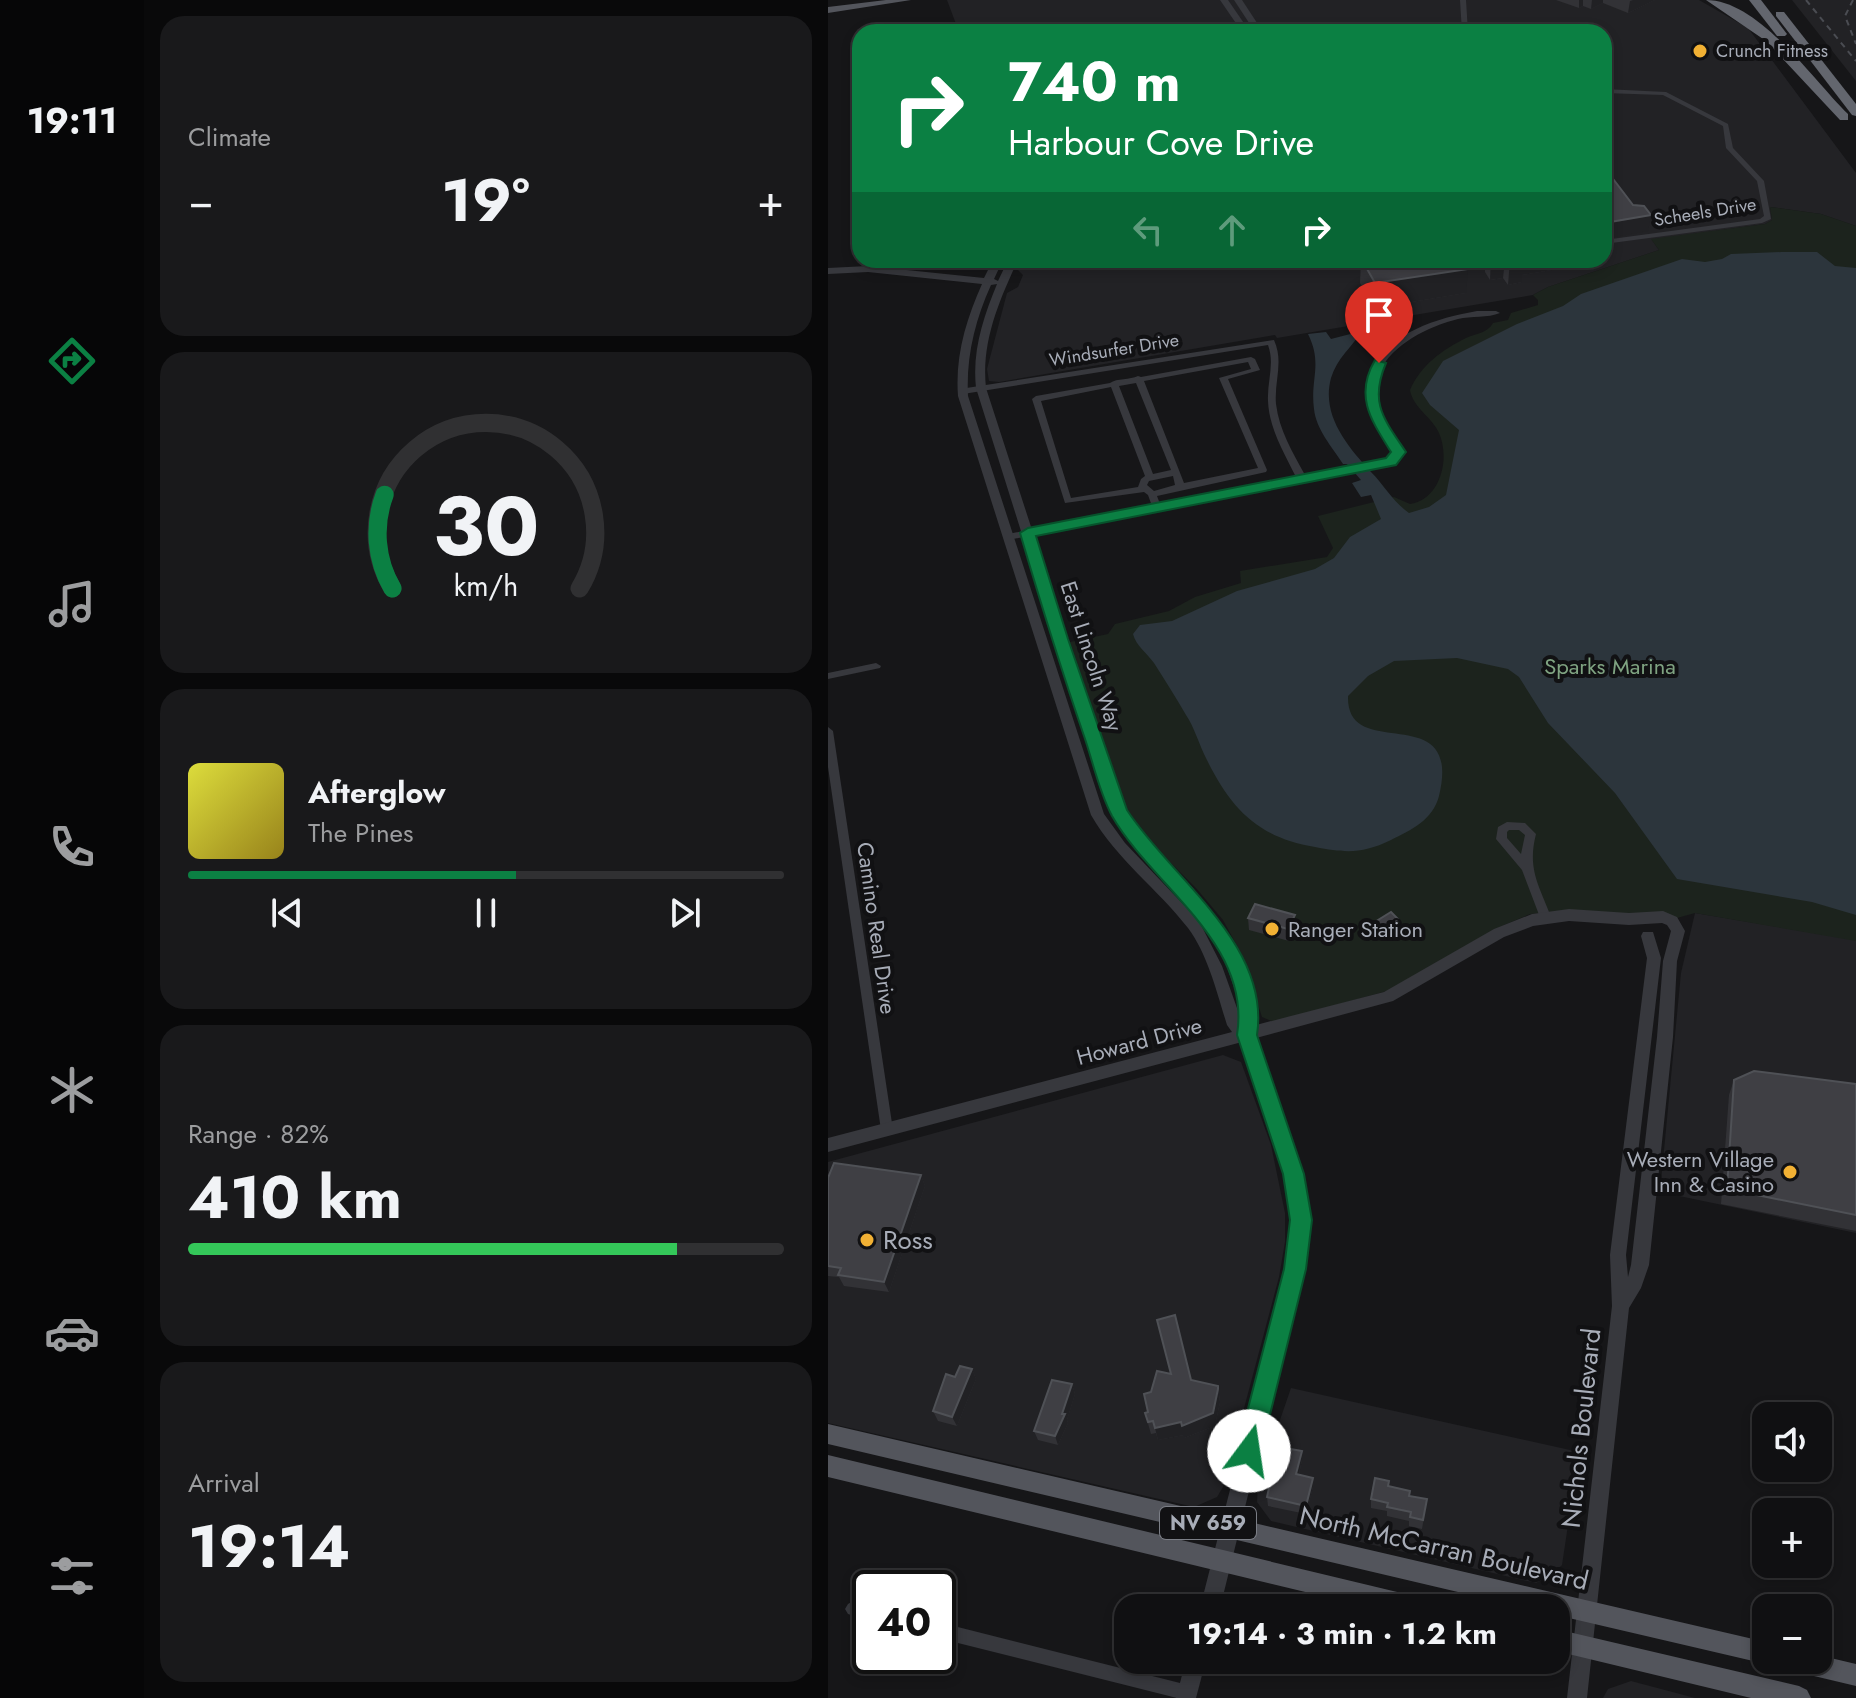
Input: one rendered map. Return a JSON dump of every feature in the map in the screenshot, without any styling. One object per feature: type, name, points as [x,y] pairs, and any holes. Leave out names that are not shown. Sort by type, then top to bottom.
[{"type":"highway","points":[[1712,0],[1767,32],[1821,96],[1852,116]]},
{"type":"highway","points":[[1755,0],[1852,116]]},
{"type":"highway","points":[[1769,0],[1852,116]]},
{"type":"highway","points":[[1786,0],[1828,59],[1852,116]]},
{"type":"main road","points":[[828,7],[858,0]]},
{"type":"main road","points":[[828,7],[886,0]]},
{"type":"main road","points":[[828,7],[907,0]]},
{"type":"main road","name":"North McCarran Boulevard","points":[[828,1434],[1752,1650]]},
{"type":"main road","name":"NV 659","points":[[828,1466],[1359,1594]]},
{"type":"main road","points":[[1570,1643],[1786,1696]]},
{"type":"main road","points":[[1832,1669],[1856,1675]]},
{"type":"street","points":[[1224,0],[1240,24]]},
{"type":"street","points":[[1238,0],[1254,24]]},
{"type":"street","points":[[1463,0],[1464,24]]},
{"type":"street","name":"Scheels Drive","points":[[1612,91],[1667,94],[1723,123],[1729,129],[1730,148],[1762,188],[1768,217],[1765,220],[1612,244]]},
{"type":"street","name":"East Lincoln Way","points":[[994,268],[965,352],[961,377],[963,391],[1098,815],[1120,847],[1194,925],[1215,966],[1235,1025],[1247,1035]]},
{"type":"street","name":"East Lincoln Way","points":[[1010,268],[984,340],[979,371],[981,388],[1115,802],[1136,838],[1188,892],[1223,940],[1251,1013],[1247,1035],[1293,1174],[1301,1220],[1295,1269],[1213,1594]]},
{"type":"street","points":[[828,269],[868,269],[1003,283]]},
{"type":"street","points":[[1008,537],[1390,461],[1398,455],[1398,449],[1379,423],[1371,405],[1371,381],[1379,363],[1406,339],[1436,323],[1468,313],[1496,313]]},
{"type":"street","name":"Windsurfer Drive","points":[[963,391],[1271,342],[1277,363],[1271,393],[1274,418],[1302,479]]},
{"type":"street","points":[[1216,364],[1254,443],[1263,470],[1180,487],[1068,501],[1035,403],[1039,397],[1138,378],[1216,364],[1247,359],[1256,370],[1223,378]]},
{"type":"street","points":[[1120,366],[1126,381]]},
{"type":"street","points":[[1138,378],[1180,487]]},
{"type":"street","points":[[1114,383],[1149,476]]},
{"type":"street","points":[[1157,508],[1142,483],[1149,476],[1176,472]]},
{"type":"street","points":[[828,676],[876,666]]},
{"type":"street","name":"Camino Real Drive","points":[[828,731],[887,1130]]},
{"type":"street","points":[[1527,868],[1545,917]]},
{"type":"street","name":"Howard Drive","points":[[1587,916],[1647,934]]},
{"type":"street","name":"Howard Drive","points":[[828,1145],[1388,997],[1499,933],[1545,917],[1653,918]]},
{"type":"street","points":[[1653,918],[1672,921],[1678,931],[1675,939],[1658,942],[1647,934],[1646,925],[1653,918]]},
{"type":"street","name":"Nichols Boulevard","points":[[1577,1698],[1621,1306],[1618,1255],[1654,958],[1647,934]]},
{"type":"street","name":"Nichols Boulevard","points":[[1621,1306],[1635,1282],[1640,1265],[1665,1037],[1670,961],[1675,939]]},
{"type":"street","points":[[1645,1034],[1665,1037]]},
{"type":"street","points":[[1629,1168],[1650,1173]]},
{"type":"street","points":[[956,1635],[1187,1696],[1192,1674]]},
{"type":"shaded area","points":[[947,0],[1699,0],[1748,28],[1856,173],[1856,226],[1821,214],[1770,207],[1772,220],[1765,224],[1652,240],[1659,250],[1612,266],[1612,24],[956,24]]},
{"type":"shaded area","points":[[1792,0],[1856,0],[1856,81]]},
{"type":"shaded area","name":"Sparks Marina","points":[[1817,252],[1835,266],[1856,268],[1856,915],[1812,902],[1677,879],[1615,793],[1548,723],[1519,677],[1508,669],[1457,658],[1394,661],[1368,676],[1348,696],[1352,716],[1365,727],[1420,739],[1435,748],[1442,766],[1439,796],[1432,812],[1420,823],[1381,845],[1345,851],[1276,836],[1246,816],[1213,773],[1189,720],[1133,634],[1140,625],[1172,621],[1237,591],[1315,569],[1334,558],[1350,537],[1381,519],[1371,495],[1361,497],[1352,483],[1361,480],[1347,464],[1343,464],[1318,424],[1313,398],[1315,354],[1308,334],[1326,332],[1331,339],[1362,331],[1331,378],[1329,392],[1333,417],[1353,452],[1409,513],[1429,507],[1446,495],[1459,430],[1430,405],[1422,393],[1443,361],[1517,324],[1563,306],[1581,294],[1682,259],[1705,262],[1731,254]]},
{"type":"shaded area","points":[[1605,268],[1533,295],[999,382],[989,381],[987,369],[1007,293],[1018,287],[1023,275],[1017,269]]},
{"type":"shaded area","points":[[1695,913],[1856,940],[1856,1233],[1660,1192],[1681,973]]},
{"type":"shaded area","points":[[1223,1055],[1241,1062],[1271,1145],[1285,1213],[1285,1242],[1279,1277],[1223,1487],[1217,1497],[1194,1507],[828,1423],[828,1162]]},
{"type":"shaded area","points":[[1291,1388],[1579,1452],[1562,1565],[1536,1583],[1271,1521],[1257,1502],[1258,1484]]},
{"type":"shaded area","points":[[1631,1681],[1695,1698],[1603,1698],[1608,1689]]},
{"type":"green space","name":"Sparks Marina","points":[[1770,207],[1821,214],[1856,226],[1856,941],[1695,913],[1677,918],[1574,910],[1530,914],[1495,929],[1387,991],[1274,1022],[1262,1017],[1242,955],[1223,920],[1151,843],[1127,809],[1070,642],[1108,634],[1115,624],[1169,611],[1195,597],[1241,583],[1240,571],[1327,557],[1333,548],[1318,516],[1394,497],[1410,504],[1420,501],[1440,478],[1444,455],[1439,433],[1415,402],[1410,390],[1433,359],[1466,338],[1485,331],[1493,323],[1508,320],[1511,313],[1538,305],[1533,295],[1548,287],[1659,250],[1651,239],[1765,224],[1772,220]]},
{"type":"building","points":[[1612,177],[1633,205],[1644,206],[1651,215],[1612,222]]},
{"type":"building","points":[[1367,268],[1468,269],[1375,283]]},
{"type":"building","points":[[1255,904],[1295,915],[1288,929],[1248,918]]},
{"type":"building","points":[[1391,912],[1398,919],[1382,929],[1375,922]]},
{"type":"building","name":"Western Village Inn & Casino","points":[[1754,1071],[1856,1084],[1856,1215],[1727,1189],[1734,1080]]},
{"type":"building","name":"Ross","points":[[834,1163],[921,1175],[884,1282],[838,1275],[841,1268],[828,1266],[828,1178]]},
{"type":"building","points":[[1175,1315],[1191,1380],[1218,1386],[1218,1389],[1213,1413],[1182,1426],[1181,1422],[1155,1428],[1153,1421],[1148,1422],[1145,1413],[1148,1412],[1144,1394],[1151,1392],[1157,1371],[1171,1374],[1157,1320]]},
{"type":"building","points":[[960,1366],[972,1369],[952,1417],[933,1411],[946,1374],[955,1377]]},
{"type":"building","points":[[1052,1380],[1072,1384],[1062,1414],[1065,1414],[1055,1436],[1034,1431]]},
{"type":"building","points":[[1285,1448],[1302,1451],[1296,1474],[1313,1478],[1306,1506],[1267,1497],[1273,1469],[1280,1470]]},
{"type":"building","points":[[1375,1478],[1389,1481],[1388,1486],[1410,1491],[1409,1496],[1427,1499],[1423,1520],[1410,1517],[1411,1512],[1387,1507],[1388,1503],[1371,1499]]},
{"type":"railway","points":[[1806,0],[1856,61]]},
{"type":"railway","points":[[1853,0],[1845,16],[1856,44]]},
{"type":"place","name":"Crunch Fitness","points":[[1700,51]]},
{"type":"place","name":"Ranger Station","points":[[1272,929]]},
{"type":"place","name":"Western Village Inn & Casino","points":[[1790,1172]]},
{"type":"place","name":"Ross","points":[[867,1240]]},
{"type":"route","points":[[1249,1451],[1295,1269],[1301,1220],[1293,1174],[1247,1035],[1251,1013],[1234,962],[1206,914],[1136,838],[1119,812],[1060,639],[1028,533],[1393,460],[1398,455],[1398,449],[1375,417],[1370,400],[1371,381],[1379,363]]}]
